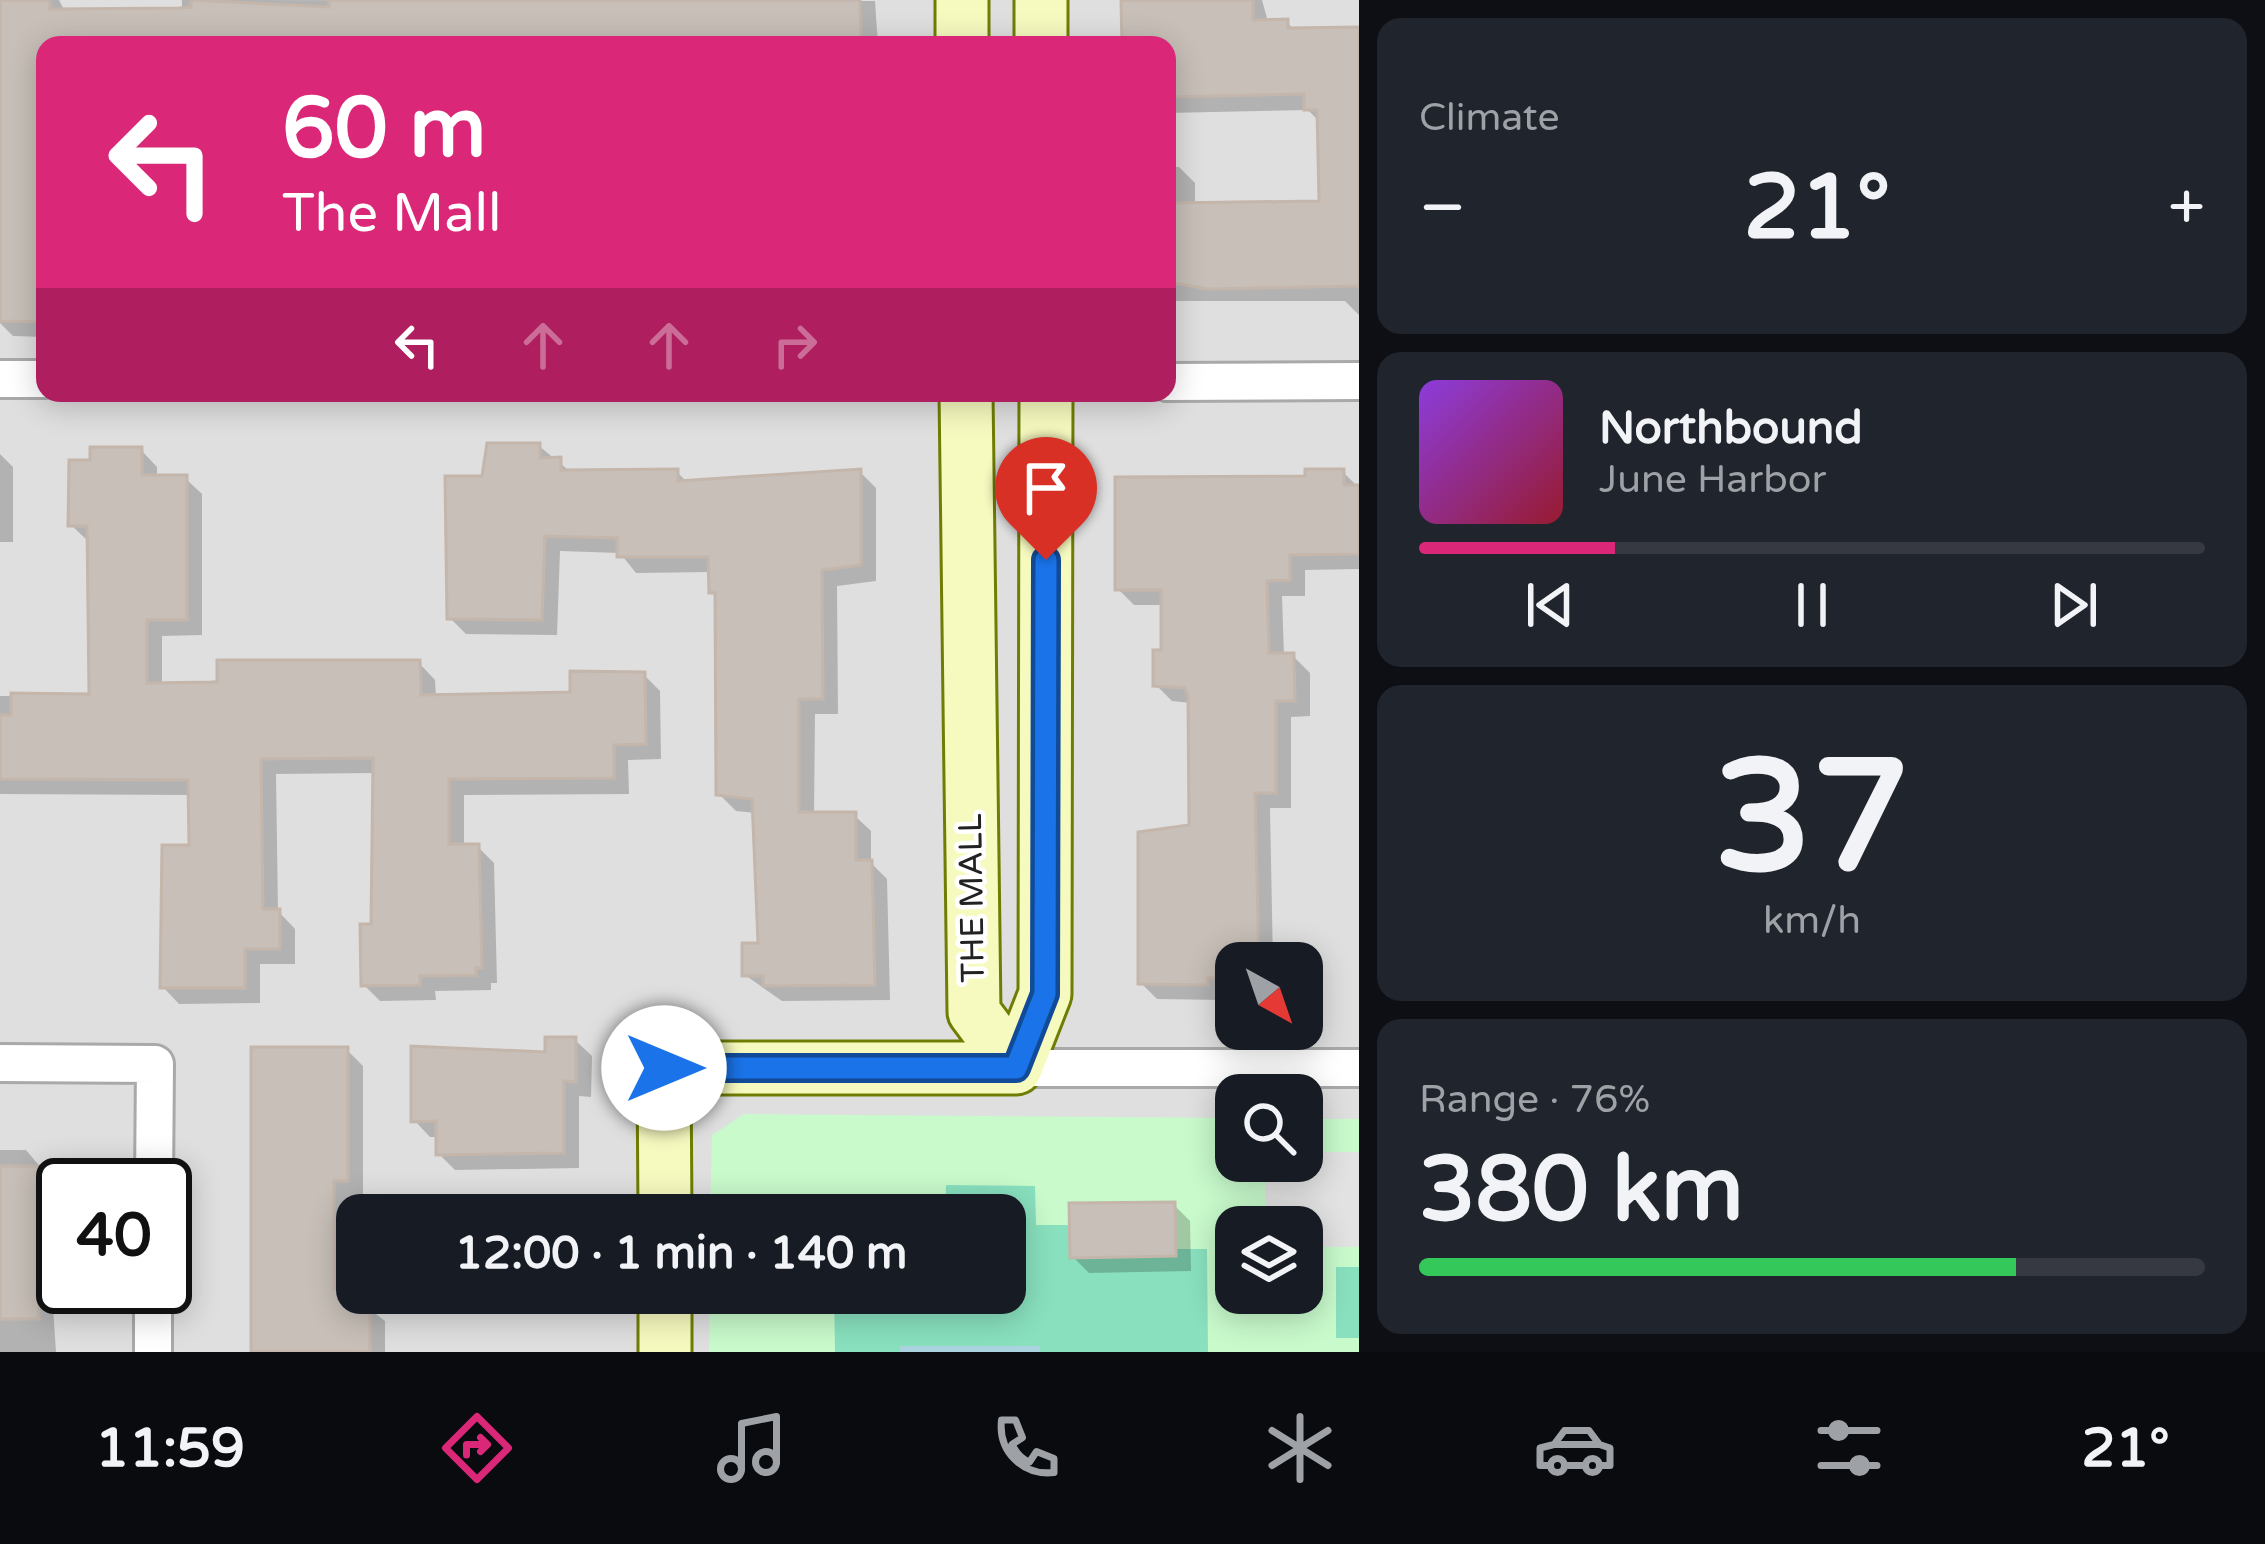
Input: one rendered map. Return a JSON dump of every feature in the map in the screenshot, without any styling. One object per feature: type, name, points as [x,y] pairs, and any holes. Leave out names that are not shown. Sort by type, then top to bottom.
[{"type":"street","points":[[962,0],[962,36]]},
{"type":"street","points":[[1041,0],[1041,36]]},
{"type":"street","points":[[0,380],[36,379]]},
{"type":"street","points":[[1176,382],[1359,381]]},
{"type":"street","name":"THE MALL","points":[[966,402],[974,1012],[1016,1068]]},
{"type":"street","points":[[1016,1068],[1045,994],[1046,402]]},
{"type":"street","points":[[0,1063],[155,1064],[154,1158]]},
{"type":"street","points":[[665,1194],[664,1068],[1359,1068]]},
{"type":"street","points":[[153,1314],[153,1352]]},
{"type":"street","points":[[665,1314],[665,1352]]},
{"type":"shaded area","points":[[0,0],[1359,0],[1359,1352],[0,1352]]},
{"type":"shaded area","points":[[1323,1152],[1359,1152],[1359,1247],[1323,1247],[1323,1206],[1265,1206],[1266,1182],[1323,1182]]},
{"type":"green space","points":[[744,1114],[1215,1118],[1215,1182],[1323,1182],[1323,1119],[1359,1119],[1359,1352],[709,1352],[710,1314],[1026,1314],[1026,1194],[711,1194],[712,1135]]},
{"type":"green space","points":[[946,1185],[1035,1186],[1036,1225],[1069,1225],[1069,1203],[1175,1202],[1176,1249],[1207,1249],[1208,1352],[835,1352],[834,1314],[1026,1314],[1026,1194],[946,1194]]},
{"type":"green space","points":[[1336,1267],[1359,1267],[1359,1338],[1336,1338]]},
{"type":"water","points":[[900,1346],[1040,1346],[1040,1352],[900,1352]]},
{"type":"building","points":[[0,0],[50,0],[50,9],[179,8],[191,7],[191,0],[329,7],[329,0],[860,0],[861,36],[36,36],[36,322],[0,321]]},
{"type":"building","points":[[1121,0],[1253,0],[1253,20],[1288,19],[1288,28],[1359,27],[1359,286],[1208,289],[1176,284],[1176,203],[1319,201],[1317,110],[1304,110],[1304,94],[1176,97],[1176,36],[1122,36]]},
{"type":"building","points":[[487,443],[540,443],[540,458],[561,457],[561,470],[678,469],[678,481],[861,469],[861,565],[822,570],[823,699],[799,699],[799,812],[856,812],[856,860],[872,860],[875,985],[763,986],[763,976],[742,976],[742,943],[758,943],[752,799],[716,795],[715,593],[709,593],[708,557],[617,557],[617,538],[545,536],[542,620],[447,619],[445,476],[482,476]]},
{"type":"building","points":[[90,447],[142,447],[142,475],[187,475],[187,620],[147,620],[147,683],[217,682],[217,660],[420,660],[421,695],[570,692],[570,671],[645,672],[646,744],[614,745],[614,778],[449,779],[449,844],[479,844],[482,968],[476,968],[476,975],[420,976],[420,985],[361,986],[360,924],[371,924],[373,758],[261,759],[263,909],[280,909],[280,949],[245,949],[245,988],[160,988],[162,845],[189,845],[188,780],[0,779],[0,715],[11,715],[11,693],[89,694],[87,526],[68,526],[69,460],[90,460]]},
{"type":"building","points":[[1305,469],[1344,469],[1344,485],[1359,485],[1359,554],[1290,555],[1290,580],[1267,581],[1269,653],[1294,653],[1295,701],[1276,701],[1276,793],[1255,793],[1259,942],[1215,942],[1215,978],[1207,978],[1208,985],[1138,984],[1138,832],[1189,825],[1188,696],[1185,688],[1153,686],[1153,650],[1161,650],[1161,590],[1115,590],[1115,477],[1305,476]]},
{"type":"building","points":[[545,1037],[576,1037],[576,1082],[564,1081],[564,1153],[436,1155],[436,1121],[411,1122],[411,1046],[545,1052]]},
{"type":"building","points":[[251,1047],[348,1047],[348,1181],[334,1181],[334,1289],[336,1314],[370,1314],[370,1352],[251,1352]]},
{"type":"building","points":[[0,1166],[36,1166],[39,1319],[0,1319]]},
{"type":"building","points":[[1175,1202],[1176,1256],[1070,1258],[1069,1203]]},
{"type":"route","points":[[664,1068],[1016,1068],[1045,994],[1046,560]]}]
